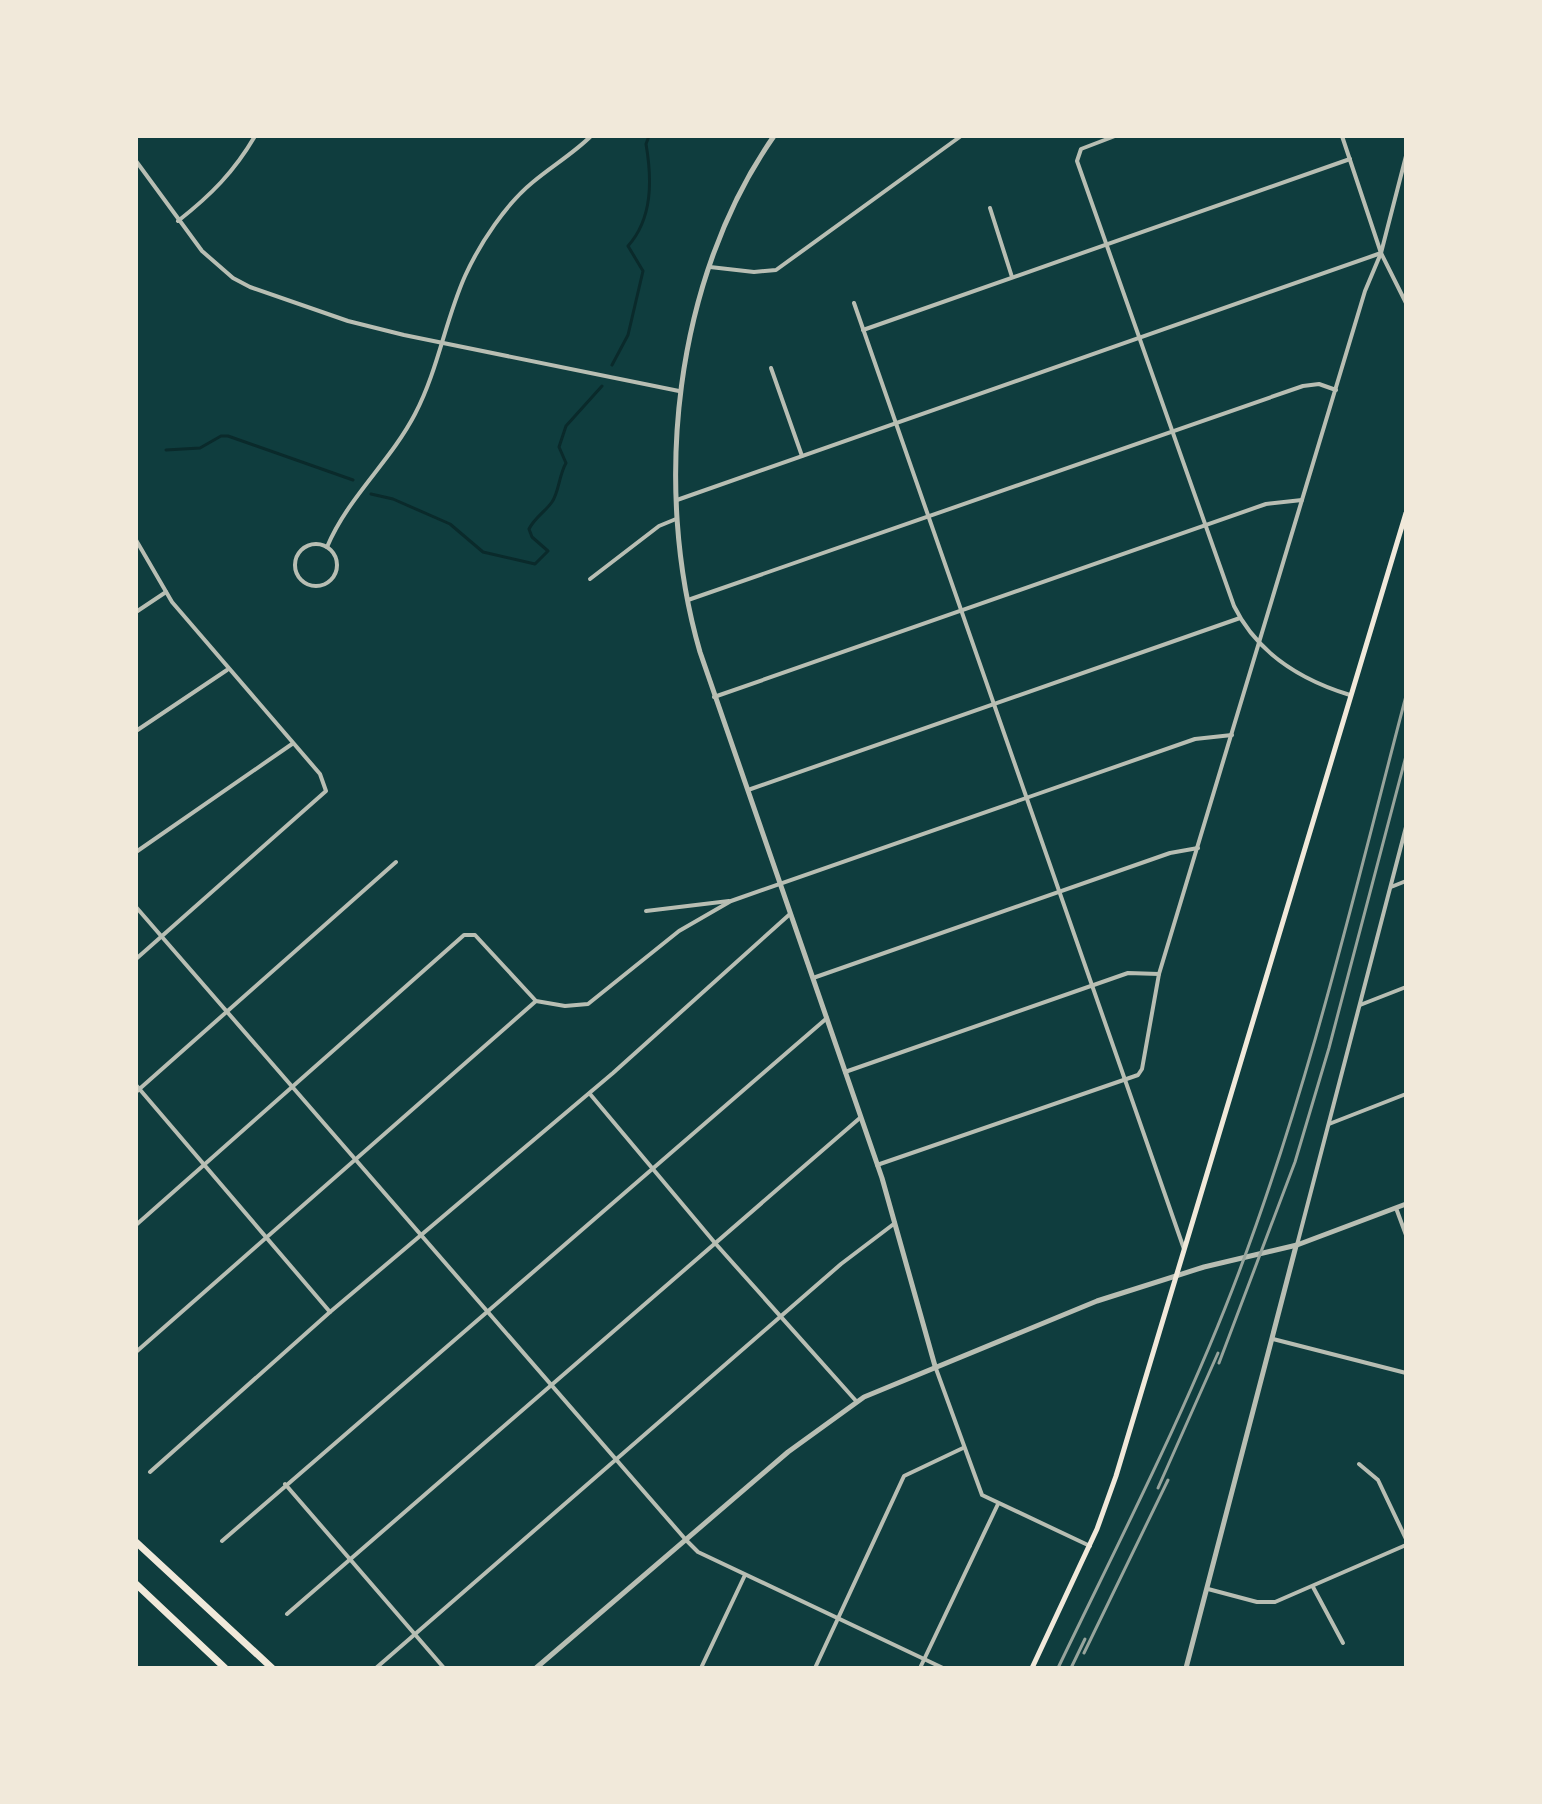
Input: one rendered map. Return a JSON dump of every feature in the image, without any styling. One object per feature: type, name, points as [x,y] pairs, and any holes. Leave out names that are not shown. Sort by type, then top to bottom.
[{"type":"highway","points":[[136,1542],[272,1668]]},
{"type":"highway","points":[[136,1584],[225,1668]]},
{"type":"main road","points":[[1032,1668],[1090,1546],[1116,1476],[1406,513]]},
{"type":"street","points":[[178,221],[216,191],[236,169],[255,136]]},
{"type":"street","points":[[327,547],[350,502],[396,445],[414,416],[430,382],[465,275],[491,233],[531,184],[591,136]]},
{"type":"street","points":[[774,136],[733,208],[710,267],[679,391],[674,501],[687,601],[714,697],[877,1165],[935,1366],[979,1491],[998,1504],[1090,1546]]},
{"type":"street","points":[[710,267],[754,272],[776,270],[961,136]]},
{"type":"street","points":[[1115,136],[1078,153],[1106,245],[1204,526],[1240,618],[1260,644],[1310,681],[1351,695]]},
{"type":"street","points":[[1342,136],[1381,253],[1406,303]]},
{"type":"street","points":[[877,1165],[1125,1080],[1138,1075],[1143,1066],[1159,974],[1302,500],[1381,253],[1406,156]]},
{"type":"street","points":[[863,330],[1350,159]]},
{"type":"street","points":[[136,161],[202,251],[233,278],[250,287],[348,321],[679,391]]},
{"type":"street","points":[[990,208],[1012,277]]},
{"type":"street","points":[[674,501],[1381,253]]},
{"type":"street","points":[[854,303],[1185,1250]]},
{"type":"street","points":[[771,368],[802,456]]},
{"type":"street","points":[[687,601],[1308,385],[1336,390]]},
{"type":"street","points":[[714,697],[1266,504],[1302,500]]},
{"type":"street","points":[[590,579],[659,526],[676,519]]},
{"type":"street","points":[[136,540],[166,592],[227,669],[325,781],[326,791],[136,959]]},
{"type":"street","points":[[314,544],[327,547],[336,557],[336,572],[320,586],[306,584],[296,573],[298,554],[314,544]]},
{"type":"street","points":[[136,612],[166,592]]},
{"type":"street","points":[[747,790],[1240,618]]},
{"type":"street","points":[[136,731],[227,669]]},
{"type":"street","points":[[136,1225],[464,935],[470,934],[536,1001],[565,1006],[595,1001],[679,931],[731,901],[1203,736],[1232,735]]},
{"type":"street","points":[[136,852],[293,743]]},
{"type":"street","points":[[1186,1668],[1406,827]]},
{"type":"street","points":[[813,978],[1178,851],[1198,848]]},
{"type":"street","points":[[330,1312],[137,1089],[396,862]]},
{"type":"street","points":[[1391,887],[1406,881]]},
{"type":"street","points":[[646,911],[731,901]]},
{"type":"street","points":[[136,907],[698,1552],[943,1668]]},
{"type":"street","points":[[150,1472],[330,1312],[589,1093],[790,914]]},
{"type":"street","points":[[845,1072],[1134,971],[1159,974]]},
{"type":"street","points":[[1359,1006],[1406,987]]},
{"type":"street","points":[[136,1352],[536,1001]]},
{"type":"street","points":[[222,1541],[827,1018]]},
{"type":"street","points":[[589,1093],[715,1243],[858,1404]]},
{"type":"street","points":[[1329,1124],[1406,1094]]},
{"type":"street","points":[[287,1614],[861,1117]]},
{"type":"street","points":[[536,1668],[788,1452],[864,1397],[1079,1308],[1177,1275],[1297,1245],[1406,1204]]},
{"type":"street","points":[[1396,1208],[1406,1235]]},
{"type":"street","points":[[376,1668],[781,1316],[883,1229],[895,1223]]},
{"type":"street","points":[[1273,1339],[1406,1373]]},
{"type":"street","points":[[815,1668],[904,1476],[963,1448]]},
{"type":"street","points":[[1208,1589],[1269,1602],[1313,1587],[1406,1542],[1378,1480],[1370,1469],[1359,1464]]},
{"type":"street","points":[[285,1484],[444,1668]]},
{"type":"street","points":[[920,1668],[998,1504]]},
{"type":"street","points":[[701,1668],[745,1575]]},
{"type":"street","points":[[1313,1587],[1343,1643]]},
{"type":"waterway","points":[[612,365],[628,335],[643,271],[628,246],[642,223],[649,198],[646,144],[649,136]]},
{"type":"waterway","points":[[371,494],[393,499],[450,524],[483,552],[535,564],[548,551],[532,537],[529,529],[556,493],[566,463],[559,447],[566,426],[602,386]]},
{"type":"waterway","points":[[166,450],[200,448],[221,436],[228,436],[353,480]]},
{"type":"railway","points":[[1058,1668],[1153,1472],[1239,1272],[1310,1058],[1406,696]]},
{"type":"railway","points":[[1219,1363],[1295,1162],[1329,1048],[1406,756]]},
{"type":"railway","points":[[1158,1488],[1218,1353]]},
{"type":"railway","points":[[1084,1653],[1168,1480]]},
{"type":"railway","points":[[1071,1668],[1085,1639]]}]
